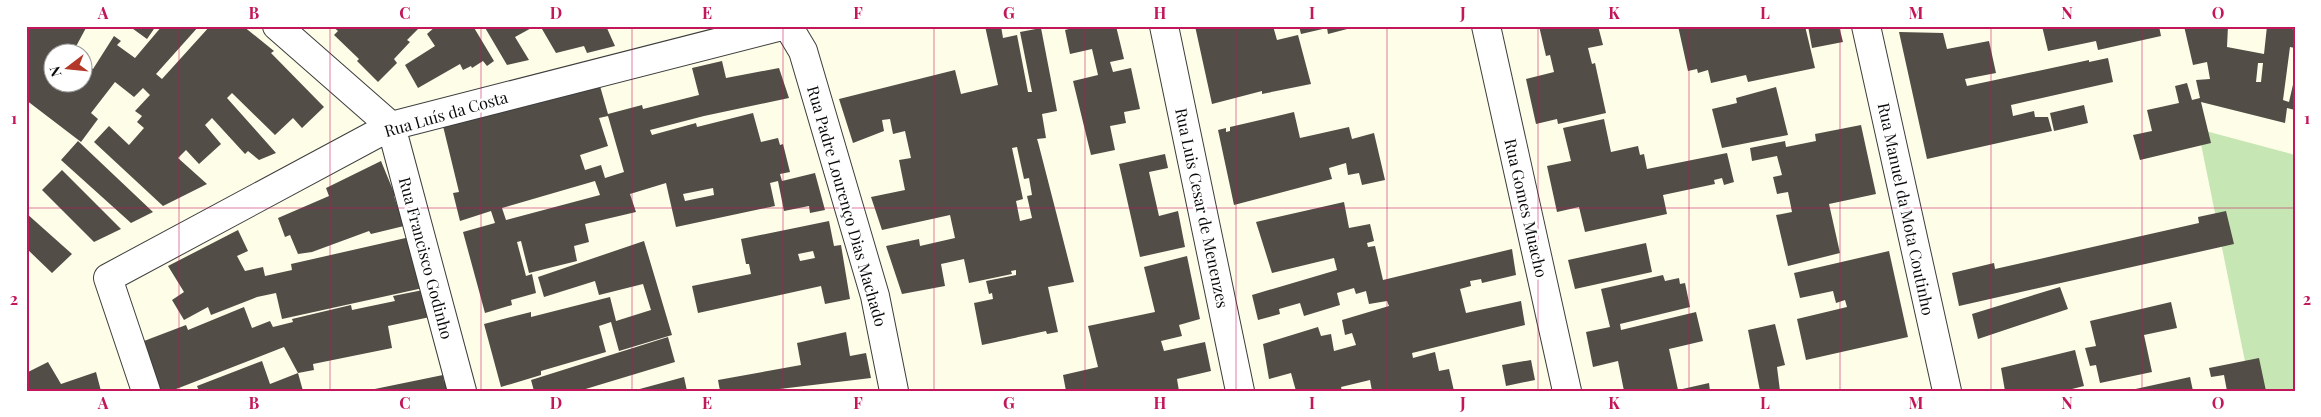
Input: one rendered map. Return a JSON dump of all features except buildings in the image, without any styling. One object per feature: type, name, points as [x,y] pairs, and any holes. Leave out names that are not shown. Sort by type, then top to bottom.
[{"type":"street","points":[[277,26],[390,126]]},
{"type":"street","name":"Rua Luís da Costa","points":[[146,391],[108,278],[390,126],[782,26]]},
{"type":"street","name":"Rua Padre Lourenço Dias Machado","points":[[788,26],[803,51],[872,287],[894,391]]},
{"type":"street","name":"Rua Luis Cesar de Menenzes","points":[[1164,26],[1240,391]]},
{"type":"street","name":"Rua Gomes Muacho","points":[[1486,26],[1567,391]]},
{"type":"street","name":"Rua Manuel da Mota Coutinho","points":[[1866,26],[1947,391]]},
{"type":"street","name":"Rua Francisco Godinho","points":[[390,126],[462,391]]},
{"type":"green space","points":[[2198,129],[2295,155],[2295,391],[2251,391]]}]
